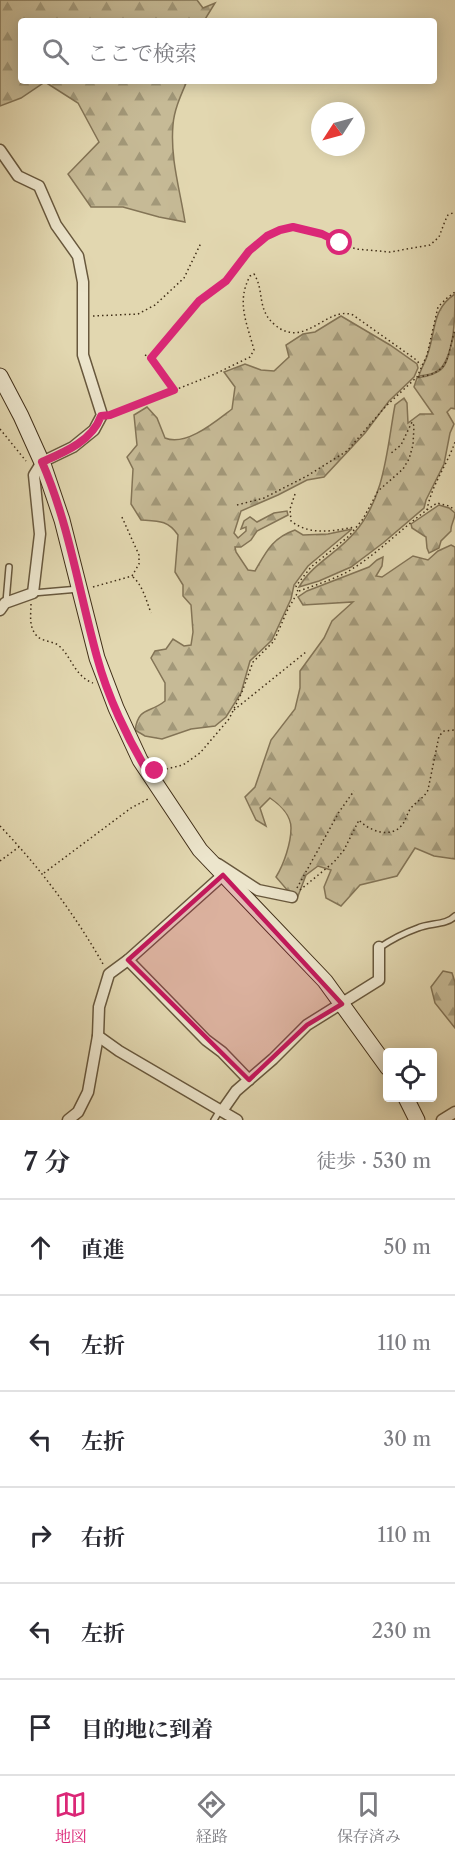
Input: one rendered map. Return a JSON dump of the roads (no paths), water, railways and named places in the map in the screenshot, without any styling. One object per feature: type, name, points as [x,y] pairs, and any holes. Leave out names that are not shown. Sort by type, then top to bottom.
[{"type":"street","points":[[0,150],[18,176],[39,186],[56,225],[78,256],[83,282],[83,355],[101,416],[94,430],[74,447],[39,466],[34,475],[40,534],[32,594],[2,604]]},
{"type":"street","points":[[0,376],[62,520],[97,658],[116,708],[140,760],[207,858],[325,981],[383,1062]]},
{"type":"street","points":[[207,858],[258,890],[292,897]]},
{"type":"street","points":[[68,1120],[80,1116],[88,1092],[98,1036],[99,1007],[109,974],[223,876]]},
{"type":"street","points":[[221,1110],[236,1091],[307,1025],[379,980],[379,947]]},
{"type":"street","points":[[128,960],[206,1040],[222,1052],[249,1080]]},
{"type":"street","points":[[98,1036],[119,1051],[237,1120]]},
{"type":"street","points":[[408,1102],[417,1120]]},
{"type":"street","points":[[442,1120],[455,1112]]},
{"type":"lane","points":[[2,604],[9,567]]},
{"type":"lane","points":[[32,594],[81,589]]},
{"type":"lane","points":[[379,947],[396,936],[422,926],[451,920],[455,916]]},
{"type":"lane","points":[[214,1120],[221,1110]]}]
